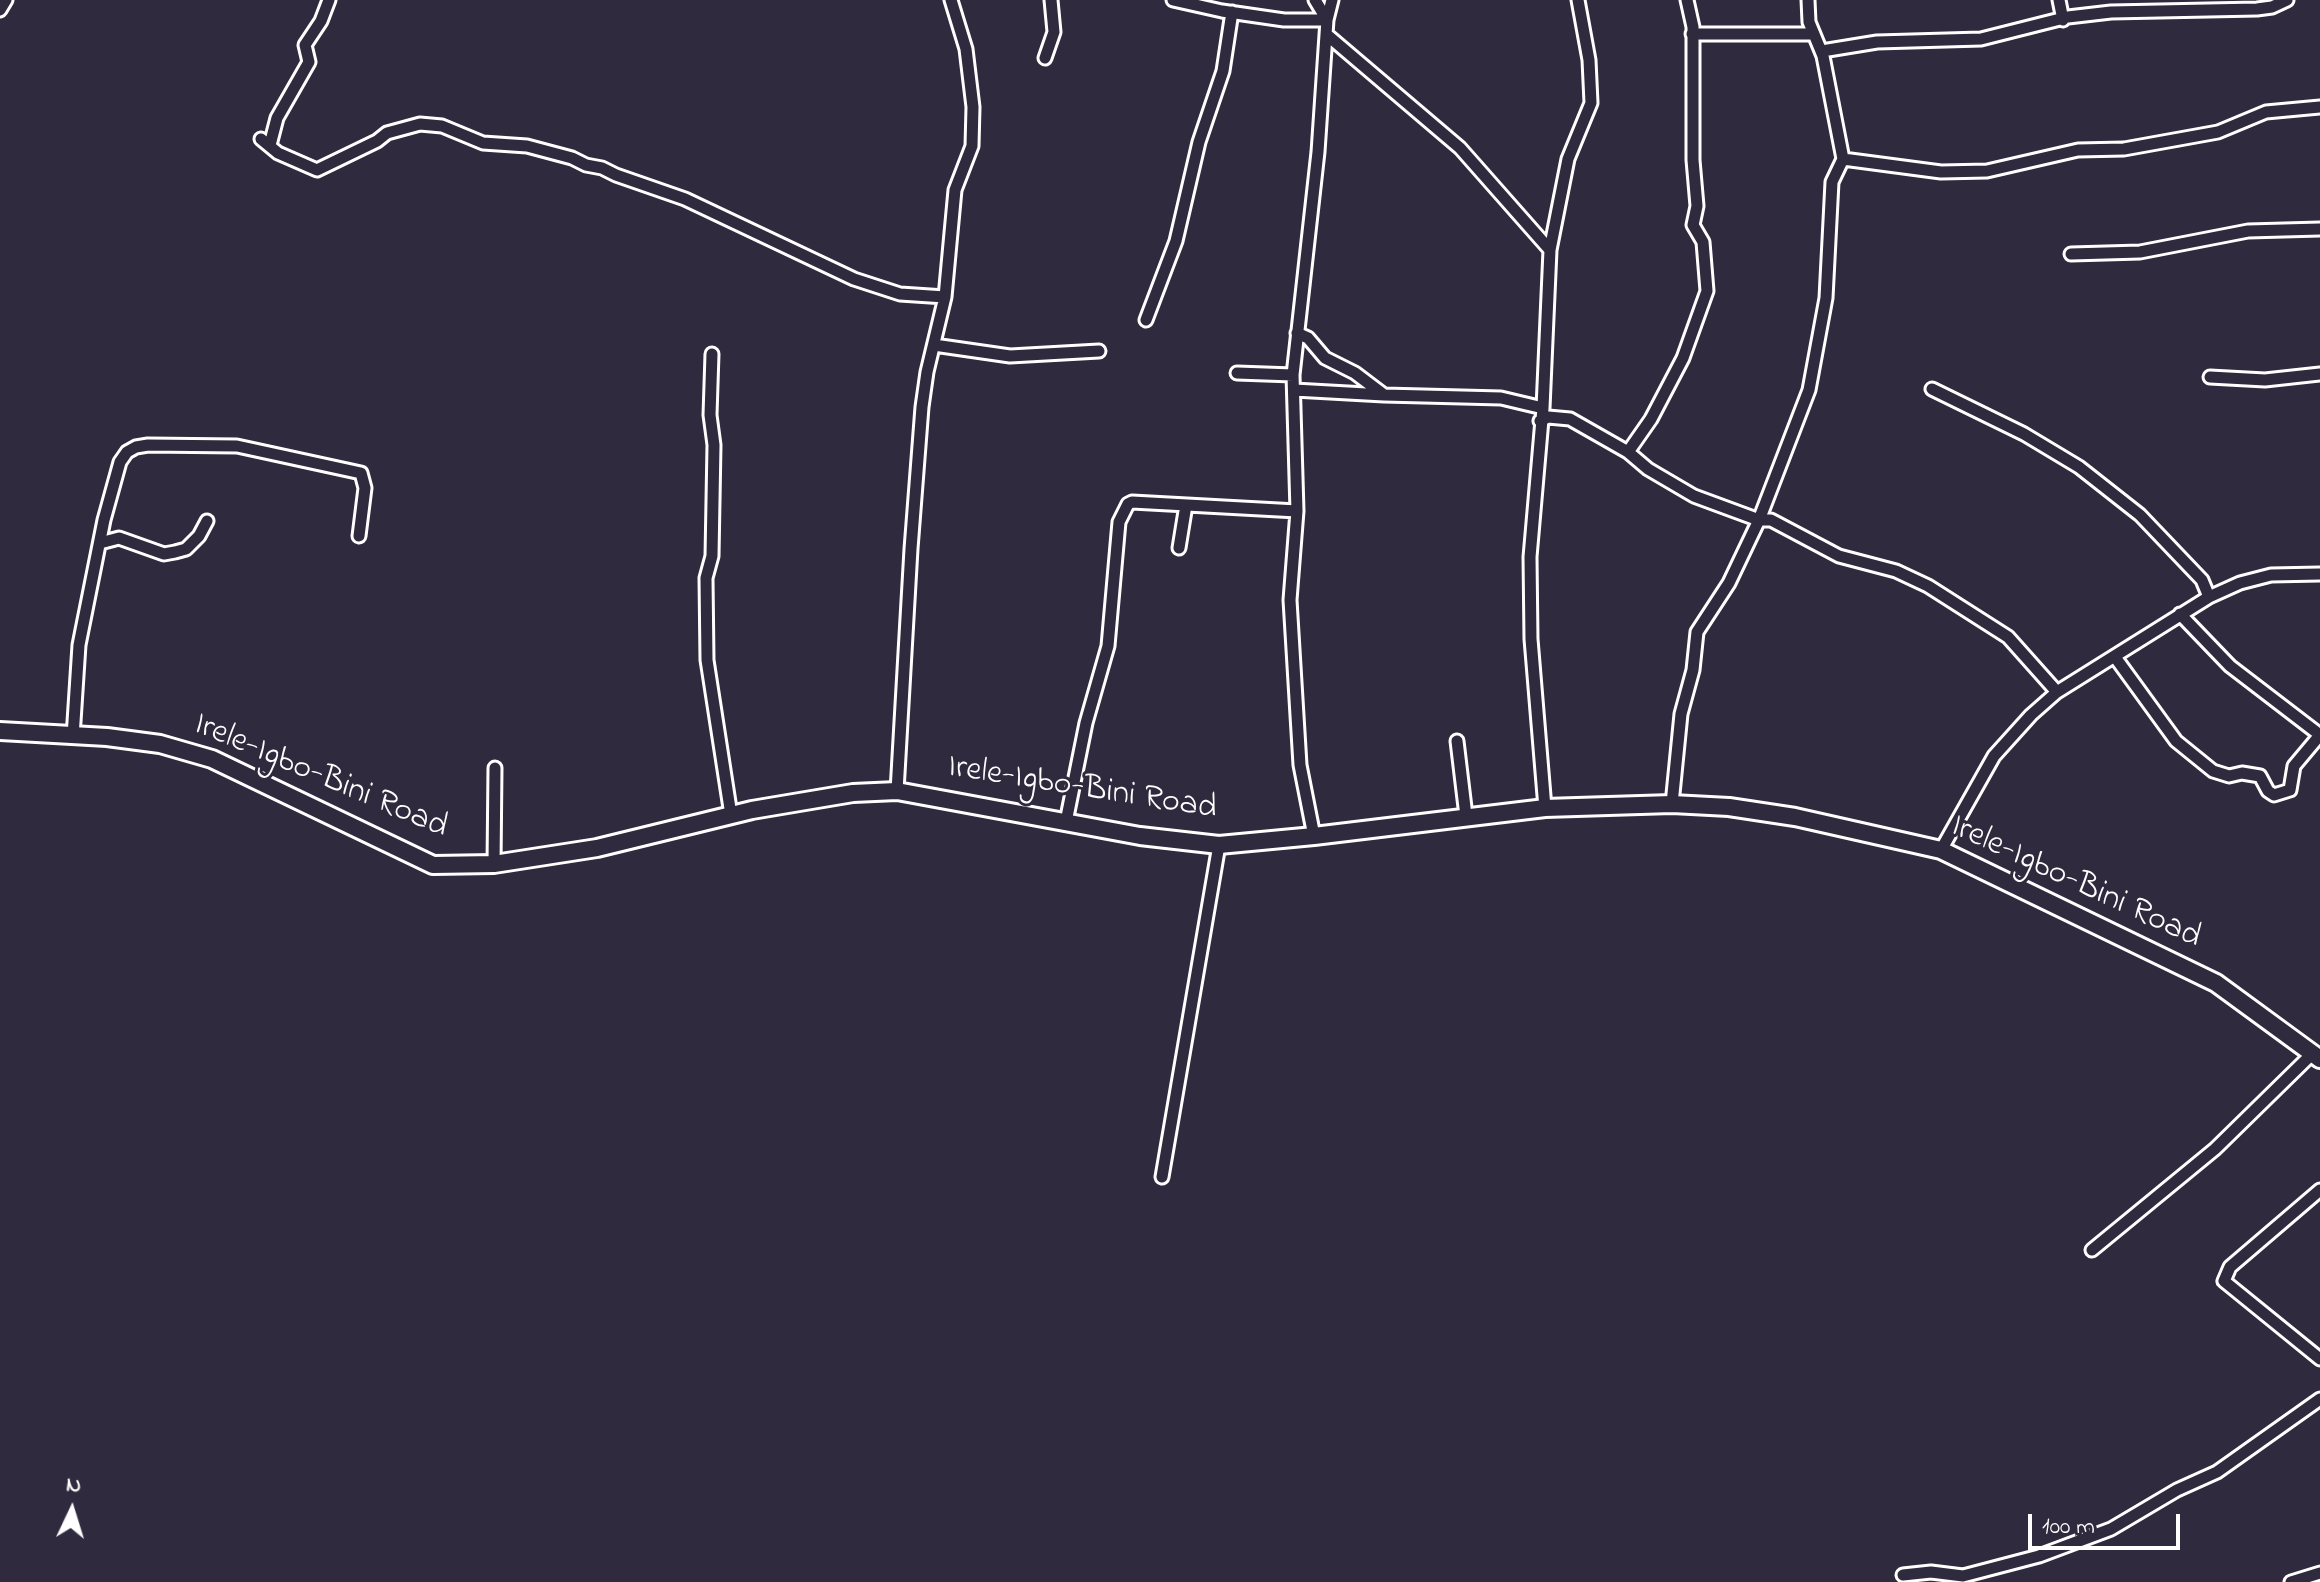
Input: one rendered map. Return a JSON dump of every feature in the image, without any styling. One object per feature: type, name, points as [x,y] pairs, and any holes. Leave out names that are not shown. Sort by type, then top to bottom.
[{"type":"street","points":[[0,10],[6,0]]},
{"type":"street","points":[[329,0],[321,21],[305,45],[309,62],[266,142],[278,153],[317,170],[387,133],[420,124],[442,126],[483,143],[527,146],[602,168],[685,199],[854,279],[900,294],[945,297]]},
{"type":"street","points":[[897,791],[922,407],[945,297],[955,190],[972,146],[973,107],[966,49],[951,0]]},
{"type":"street","points":[[1045,58],[1054,32],[1051,0]]},
{"type":"street","points":[[1173,0],[1284,20],[1327,20]]},
{"type":"street","points":[[1315,0],[1327,20]]},
{"type":"street","points":[[1314,836],[1300,765],[1290,600],[1297,511],[1293,375],[1318,152],[1327,20],[1332,0]]},
{"type":"street","points":[[1545,808],[1528,597],[1543,408],[1550,250],[1568,159],[1591,103],[1589,60],[1578,0]]},
{"type":"street","points":[[1628,452],[1651,419],[1683,358],[1707,291],[1703,242],[1693,225],[1697,206],[1693,160],[1692,34],[1687,0]]},
{"type":"street","points":[[1672,804],[1680,726],[1693,670],[1697,632],[1729,583],[1759,520],[1809,390],[1826,298],[1832,182],[1843,159],[1822,51],[1809,22],[1808,0]]},
{"type":"street","points":[[2059,0],[2063,20]]},
{"type":"street","points":[[1822,51],[1877,42],[1981,39],[2111,12],[2257,9],[2287,0]]},
{"type":"street","points":[[1146,320],[1176,241],[1199,142],[1223,71],[1232,12]]},
{"type":"street","points":[[1326,34],[1460,148],[1550,250]]},
{"type":"street","points":[[1692,34],[1814,34]]},
{"type":"street","points":[[1843,159],[1941,172],[1987,171],[2078,150],[2124,149],[2218,132],[2266,112],[2320,107]]},
{"type":"street","points":[[2071,254],[2140,252],[2248,231],[2320,229]]},
{"type":"street","points":[[1297,333],[1308,338],[1325,358],[1355,373],[1384,395]]},
{"type":"street","points":[[934,345],[1010,356],[1099,351]]},
{"type":"street","points":[[712,354],[710,415],[714,445],[712,556],[706,578],[707,660],[731,815]]},
{"type":"street","points":[[1237,373],[1293,375]]},
{"type":"street","points":[[2210,377],[2265,380],[2320,374]]},
{"type":"street","points":[[1932,389],[2024,434],[2079,467],[2140,515],[2202,580],[2209,597]]},
{"type":"street","points":[[1294,390],[1501,398],[1543,408]]},
{"type":"street","points":[[1540,421],[1548,417],[1570,419],[1628,452],[1648,469],[1694,496],[1759,520],[1771,520],[1839,556],[1896,571],[1928,586],[2008,637],[2057,692]]},
{"type":"street","points":[[73,737],[79,645],[100,543],[120,462],[136,447],[237,446],[361,473],[365,488],[359,536]]},
{"type":"street","points":[[1066,822],[1086,723],[1108,646],[1119,522],[1123,511],[1132,502],[1297,511]]},
{"type":"street","points":[[1179,548],[1186,505]]},
{"type":"street","points":[[100,543],[119,538],[164,554],[175,552],[186,549],[199,536],[207,521]]},
{"type":"street","points":[[1941,850],[1994,756],[2057,692],[2180,614],[2240,583],[2271,575],[2320,574]]},
{"type":"street","points":[[2115,657],[2176,741],[2213,771],[2229,776],[2242,773],[2260,776],[2268,791],[2274,795],[2290,790],[2294,766],[2320,736],[2230,666],[2180,614]]},
{"type":"street","name":"Irele-Igbo-Bini Road","points":[[0,731],[107,737],[160,744],[199,755],[331,814],[433,865],[494,864],[597,848],[731,815],[853,793],[897,791],[1140,836],[1219,845],[1545,808],[1672,804],[1729,807],[1795,817],[1941,850],[2216,983],[2317,1056]]},
{"type":"street","points":[[1457,741],[1466,816]]},
{"type":"street","points":[[494,864],[495,768]]},
{"type":"street","points":[[1162,1177],[1219,845]]},
{"type":"street","points":[[2092,1250],[2215,1149],[2317,1056]]},
{"type":"street","points":[[2320,1190],[2230,1267],[2224,1281],[2320,1359]]},
{"type":"street","points":[[1903,1575],[1931,1572],[1963,1576],[2039,1556],[2111,1529],[2177,1490],[2217,1472],[2320,1399]]},
{"type":"street","points":[[2291,1582],[2320,1573]]}]
